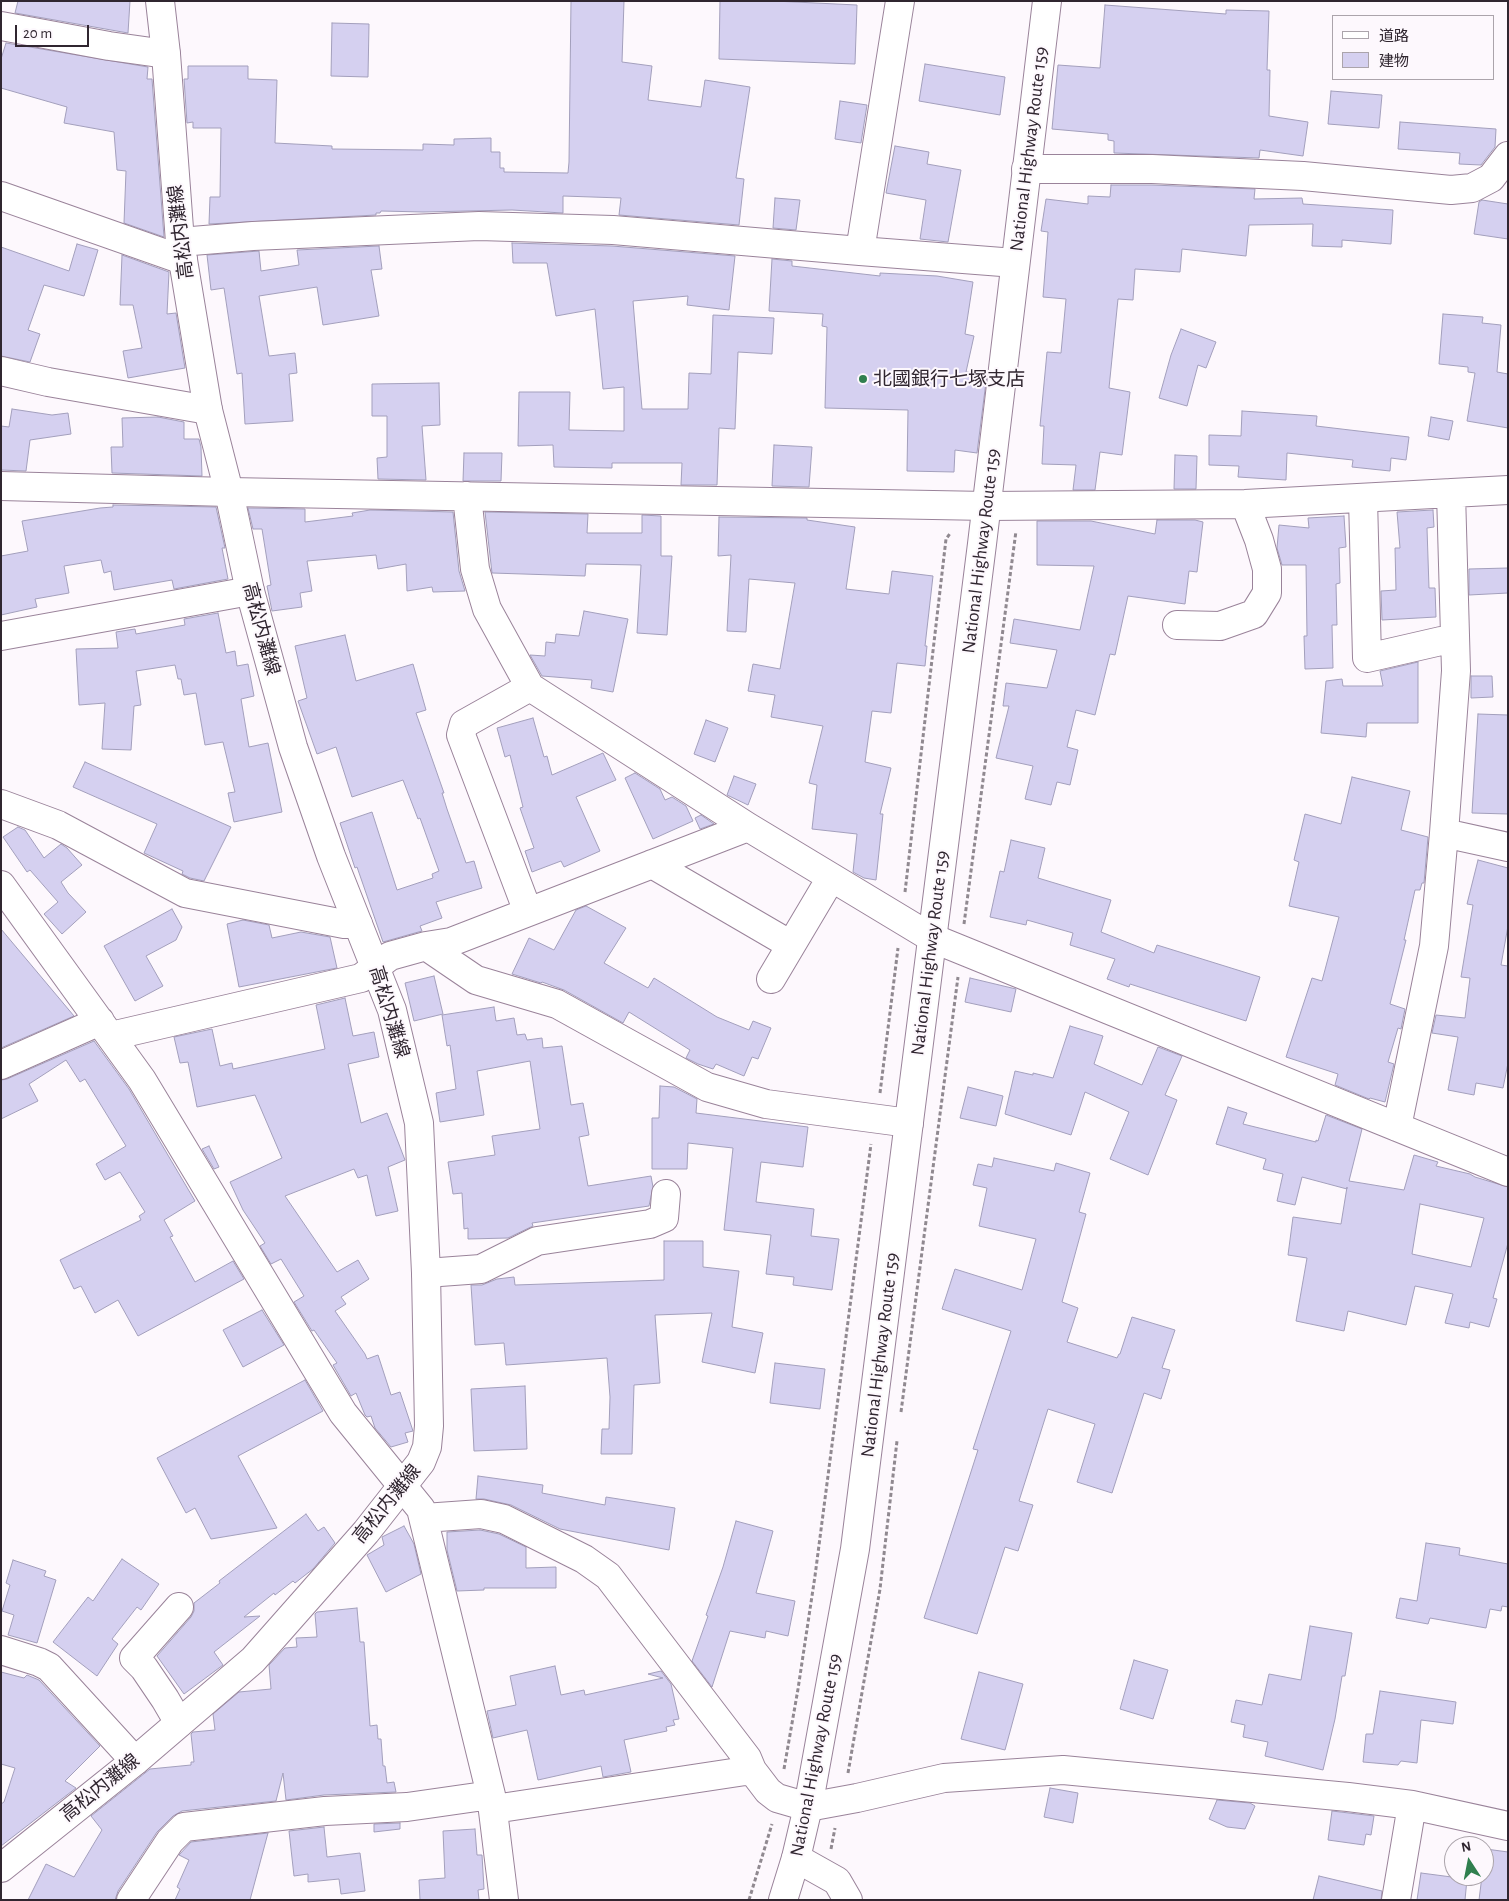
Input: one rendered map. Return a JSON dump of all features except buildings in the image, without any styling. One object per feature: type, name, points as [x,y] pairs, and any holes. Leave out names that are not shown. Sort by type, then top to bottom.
[{"type":"main road","name":"高松内灘線","points":[[1,1868],[135,1761],[253,1660],[366,1532],[403,1486],[421,1462],[427,1447],[429,1426],[426,1273],[419,1123],[392,1010],[331,856],[293,747],[250,591],[229,492],[208,410],[181,251],[166,54],[160,1]]},
{"type":"main road","points":[[860,251],[900,1]]},
{"type":"main road","name":"National Highway Route 159","points":[[783,1900],[796,1858],[808,1807],[855,1549],[987,506],[1047,1]]},
{"type":"main road","points":[[1,26],[109,46],[166,54]]},
{"type":"main road","points":[[1026,169],[1152,169],[1304,176],[1451,190],[1472,188],[1491,178],[1508,156]]},
{"type":"main road","points":[[1,196],[181,251],[253,236],[479,226],[614,230],[1015,263]]},
{"type":"main road","points":[[1,371],[48,382],[208,410]]},
{"type":"main road","points":[[1,486],[987,506],[1245,504],[1508,490]]},
{"type":"main road","points":[[1397,1128],[1434,946],[1444,833],[1456,671],[1450,493]]},
{"type":"main road","points":[[467,496],[475,569],[487,609],[530,687],[748,827],[932,938],[1508,1172]]},
{"type":"main road","points":[[1363,498],[1367,658],[1441,640],[1455,640]]},
{"type":"main road","points":[[1178,625],[1220,626],[1254,614],[1268,594],[1267,570],[1259,540],[1245,504]]},
{"type":"main road","points":[[1,636],[250,591]]},
{"type":"main road","points":[[528,912],[461,735],[464,724],[530,687]]},
{"type":"main road","points":[[1,804],[58,825],[185,893],[344,924],[358,924]]},
{"type":"main road","points":[[1,1065],[105,1029],[361,978],[390,956],[438,944],[528,912],[748,827]]},
{"type":"main road","points":[[1444,833],[1508,847]]},
{"type":"main road","points":[[652,864],[791,945]]},
{"type":"main road","points":[[771,979],[831,878]]},
{"type":"main road","points":[[1,885],[142,1080],[343,1414],[421,1508],[492,1802],[504,1900]]},
{"type":"main road","points":[[438,944],[476,980],[557,1004],[707,1087],[766,1104],[909,1122]]},
{"type":"main road","points":[[426,1273],[481,1269],[537,1241],[650,1224],[664,1218],[666,1194]]},
{"type":"main road","points":[[424,1518],[481,1514],[504,1519],[584,1559],[608,1576],[748,1758],[752,1770],[768,1791],[777,1798],[808,1807],[944,1778],[1063,1770],[1348,1796],[1412,1805],[1508,1826]]},
{"type":"main road","points":[[178,1723],[165,1699],[144,1668],[134,1658],[179,1607]]},
{"type":"main road","points":[[1,1650],[49,1667],[135,1761]]},
{"type":"main road","points":[[131,1900],[170,1841],[184,1827],[325,1811],[492,1802],[752,1770]]},
{"type":"main road","points":[[1396,1900],[1412,1805]]},
{"type":"main road","points":[[796,1858],[837,1881],[848,1900]]},
{"type":"path","points":[[905,892],[946,539],[954,527]]},
{"type":"path","points":[[964,925],[1016,528]]},
{"type":"path","points":[[880,1098],[899,942]]},
{"type":"path","points":[[749,1900],[774,1817],[798,1689],[872,1143]]},
{"type":"place","name":"北國銀行七塚支店","points":[[863,379]]}]
